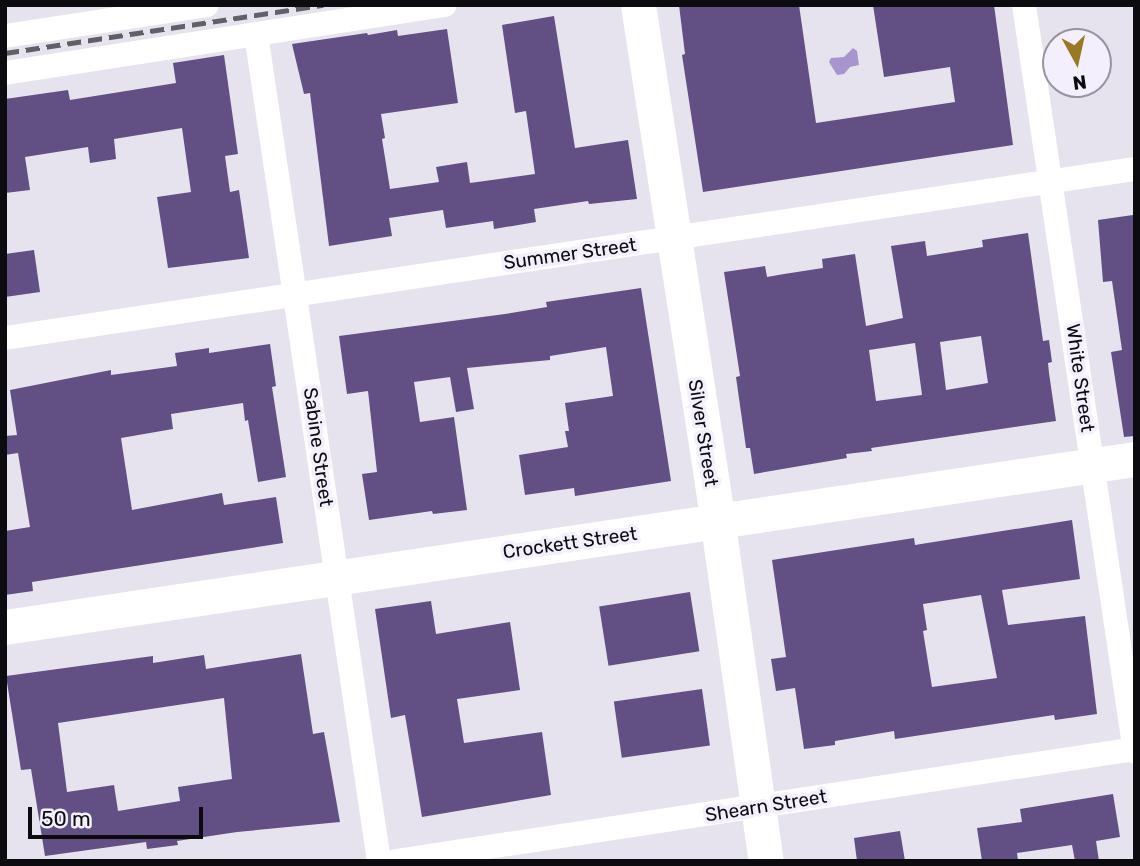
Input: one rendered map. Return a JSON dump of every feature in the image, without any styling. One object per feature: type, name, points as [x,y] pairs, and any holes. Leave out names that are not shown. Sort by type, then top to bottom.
[{"type":"main road","name":"Silver Street","points":[[638,5],[766,861]]},
{"type":"main road","name":"Crockett Street","points":[[5,627],[1135,459]]},
{"type":"street","points":[[5,36],[207,5]]},
{"type":"street","points":[[5,73],[445,5]]},
{"type":"street","name":"White Street","points":[[1024,5],[1135,750]]},
{"type":"street","name":"Sabine Street","points":[[256,34],[379,861]]},
{"type":"street","name":"Summer Street","points":[[5,338],[1135,169]]},
{"type":"street","name":"Shearn Street","points":[[396,861],[1135,750]]},
{"type":"shaded area","points":[[853,48],[857,51],[859,65],[837,75],[829,62],[831,58],[844,57]]},
{"type":"building","points":[[679,5],[799,5],[816,123],[955,102],[950,67],[884,77],[873,5],[994,5],[1013,145],[703,192],[682,55],[685,54]]},
{"type":"building","points":[[554,16],[575,148],[628,140],[637,199],[589,204],[588,201],[534,209],[536,222],[494,229],[493,221],[446,228],[443,210],[389,218],[392,236],[329,246],[310,93],[304,94],[292,44],[397,30],[398,36],[447,29],[458,103],[381,114],[385,138],[382,139],[390,189],[439,182],[436,167],[467,162],[470,183],[535,174],[526,111],[515,113],[502,25]]},
{"type":"building","points":[[224,55],[238,154],[225,156],[230,192],[239,190],[249,258],[168,268],[157,197],[191,192],[182,128],[114,139],[116,159],[90,163],[88,147],[25,157],[30,190],[5,193],[5,99],[68,90],[70,100],[176,83],[173,63]]},
{"type":"building","points":[[1133,215],[1135,436],[1124,437],[1111,352],[1122,350],[1112,281],[1103,282],[1098,220]]},
{"type":"building","points":[[1028,233],[1043,341],[1049,340],[1052,362],[1048,363],[1056,421],[871,448],[872,451],[846,454],[847,458],[754,474],[750,448],[746,448],[736,377],[740,376],[724,272],[765,266],[767,277],[823,268],[822,259],[855,254],[866,326],[903,318],[891,246],[925,241],[927,256],[983,247],[982,240]],"holes":[[[981,336],[988,383],[946,390],[940,342]],[[915,343],[922,395],[876,401],[869,350]]]},
{"type":"building","points":[[34,250],[40,292],[5,297],[5,254]]},
{"type":"building","points":[[641,288],[671,481],[575,496],[574,488],[525,495],[519,455],[568,447],[565,403],[613,396],[606,347],[550,356],[550,360],[467,368],[474,409],[456,412],[450,377],[414,382],[420,422],[454,417],[467,510],[433,514],[432,511],[369,520],[362,474],[377,472],[368,391],[347,394],[339,336],[505,314],[547,307],[546,302]]},
{"type":"building","points":[[270,344],[276,386],[272,387],[286,477],[258,482],[243,403],[171,414],[173,429],[121,438],[132,510],[222,493],[224,505],[276,497],[283,543],[32,582],[33,591],[5,595],[5,531],[30,527],[18,453],[5,455],[5,436],[17,435],[10,390],[111,370],[111,375],[177,366],[175,353],[209,348],[209,353]]},
{"type":"building","points":[[1072,520],[1080,579],[1002,590],[1008,625],[1085,616],[1097,714],[1055,720],[1054,715],[895,739],[894,731],[835,741],[835,745],[804,749],[795,688],[776,691],[771,659],[786,657],[772,560],[914,538],[915,545]],"holes":[[[981,595],[997,678],[932,687],[923,631],[927,630],[923,604]]]},
{"type":"building","points":[[690,592],[699,651],[609,666],[599,606]]},
{"type":"building","points":[[431,601],[436,634],[510,622],[520,690],[457,699],[464,743],[542,732],[551,795],[422,817],[405,715],[391,718],[375,609]]},
{"type":"building","points":[[301,654],[313,734],[324,732],[340,822],[237,832],[177,841],[178,845],[147,849],[146,842],[45,856],[31,769],[21,770],[6,676],[153,656],[153,663],[204,655],[206,669]],"holes":[[[224,698],[232,779],[178,787],[180,801],[118,811],[114,785],[67,792],[58,723]]]},
{"type":"building","points":[[702,689],[710,745],[622,758],[614,701]]},
{"type":"building","points":[[1113,794],[1120,837],[1096,841],[1099,861],[1075,861],[1072,845],[1017,853],[1018,861],[982,861],[977,828],[1022,822],[1020,809]]},
{"type":"building","points":[[900,831],[905,861],[857,861],[854,838]]},
{"type":"railway","points":[[5,53],[323,5]]}]
